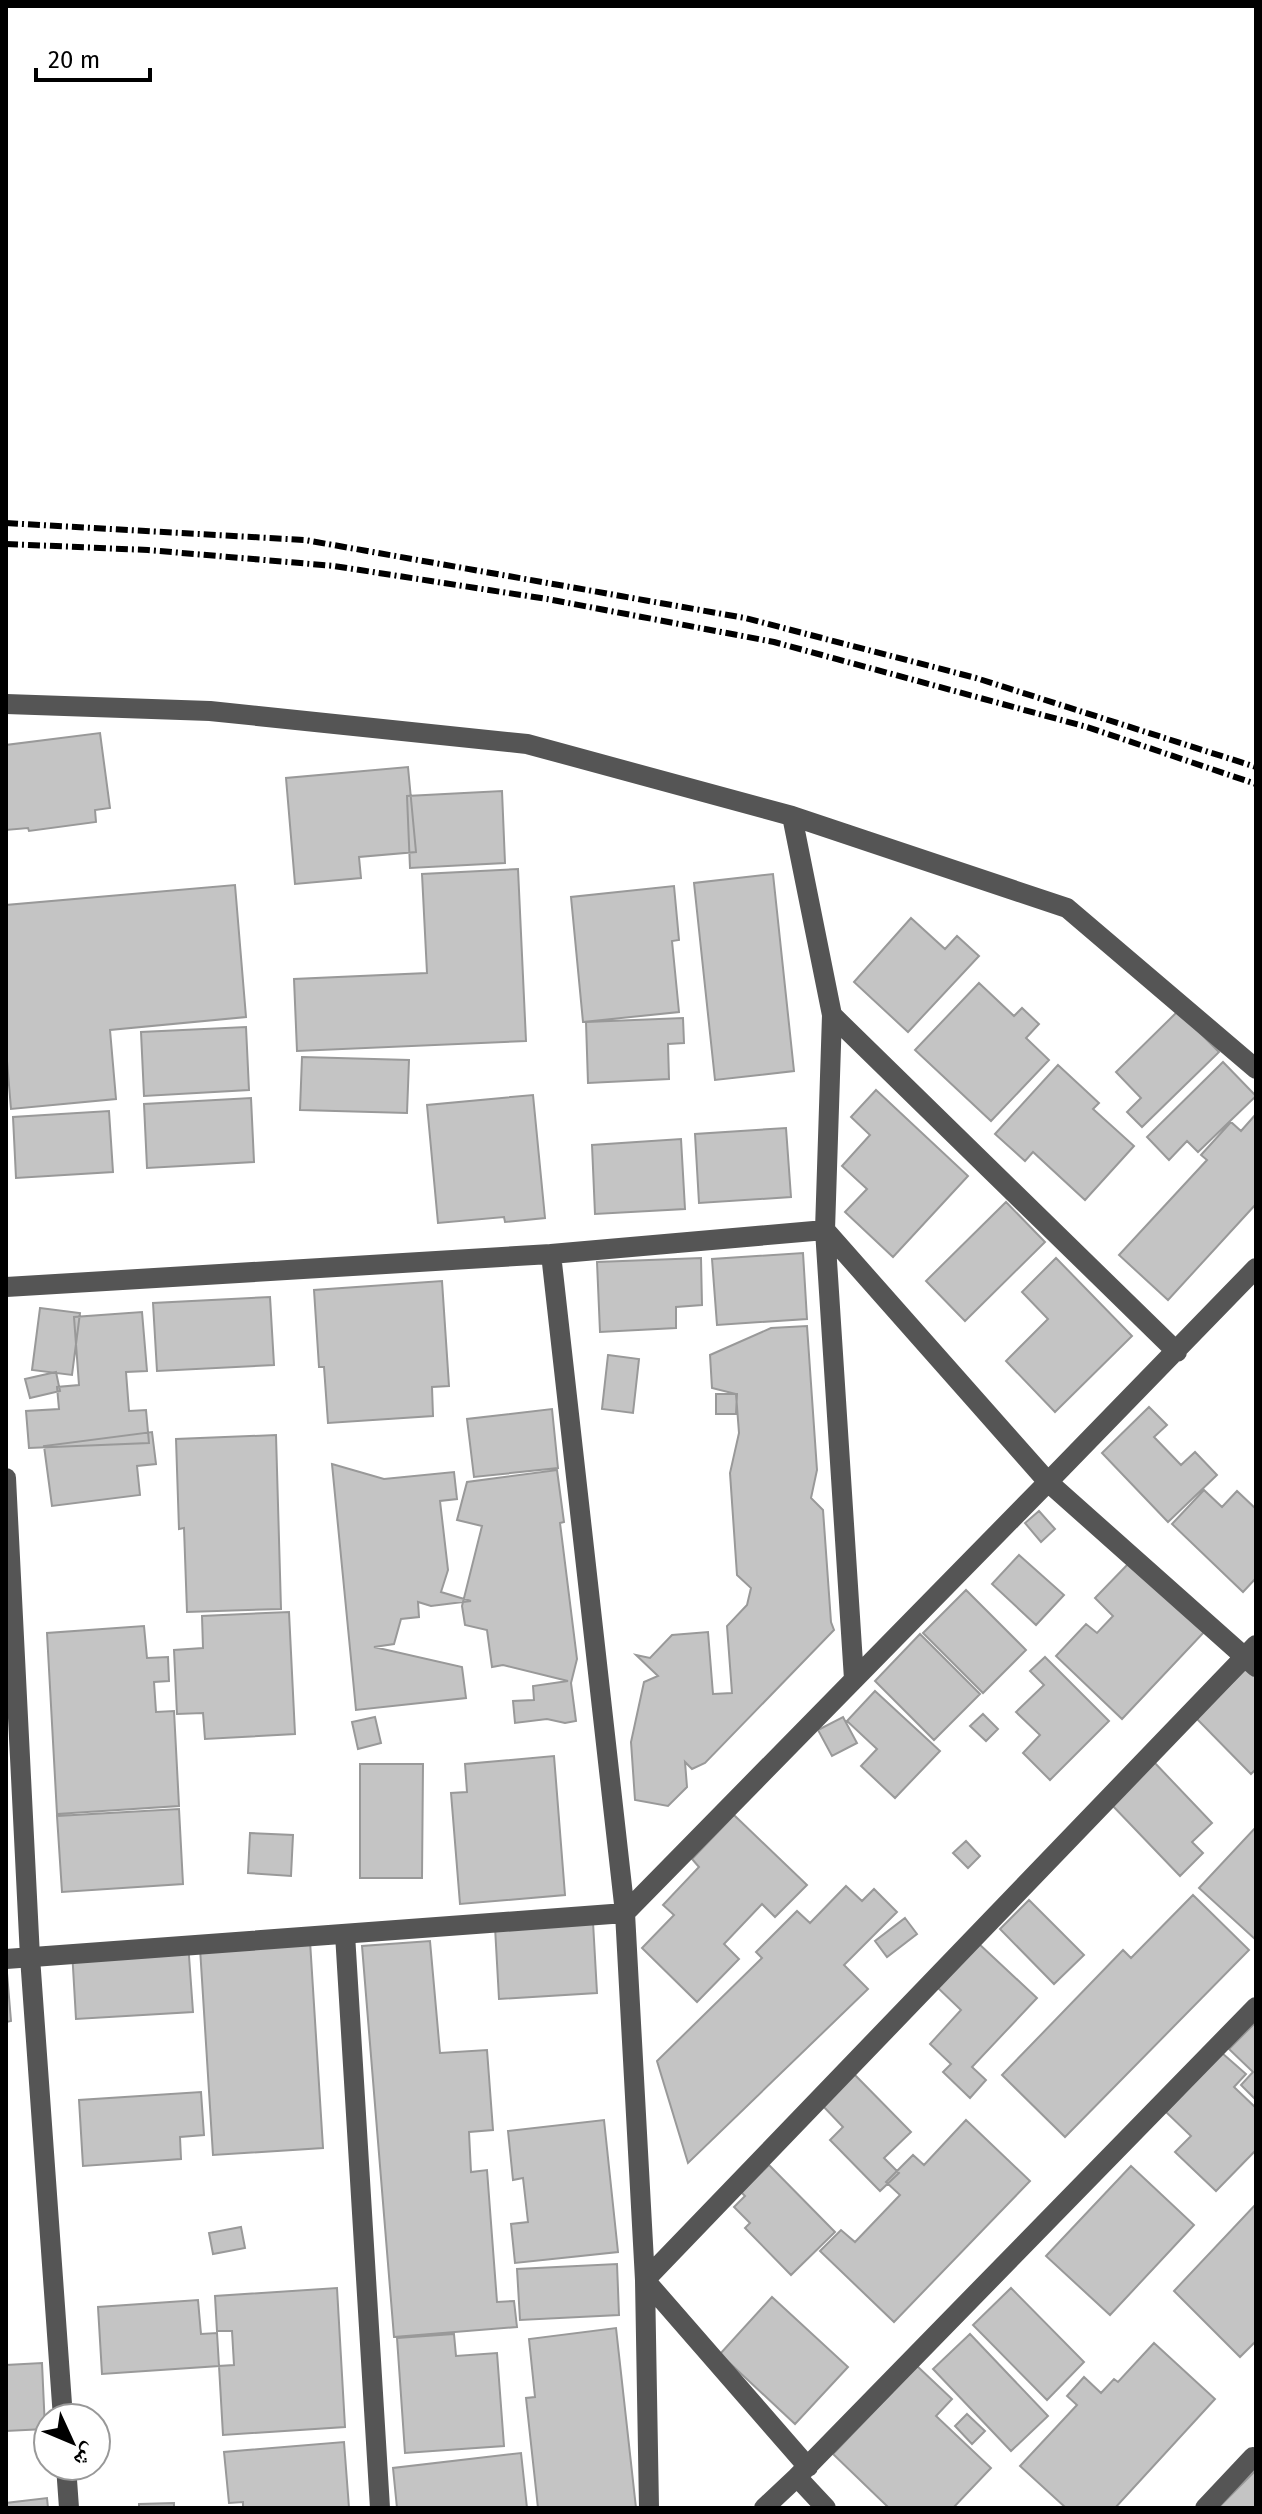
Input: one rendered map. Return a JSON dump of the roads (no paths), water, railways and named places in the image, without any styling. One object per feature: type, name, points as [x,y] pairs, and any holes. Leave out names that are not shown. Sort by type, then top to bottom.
[{"type":"street","points":[[6,704],[210,711],[527,744],[792,816],[1067,908],[1256,1069]]},
{"type":"street","points":[[792,816],[832,1015],[825,1230],[854,1679]]},
{"type":"street","points":[[832,1015],[1177,1352]]},
{"type":"street","points":[[6,1287],[551,1254],[825,1230]]},
{"type":"street","points":[[645,2280],[1252,1656],[1048,1482],[825,1230]]},
{"type":"street","points":[[551,1254],[625,1913],[645,2280],[649,2508]]},
{"type":"street","points":[[6,1959],[625,1913],[1256,1268]]},
{"type":"street","points":[[6,1478],[30,1957],[62,2402]]},
{"type":"street","points":[[345,1934],[380,2508]]},
{"type":"street","points":[[764,2508],[803,2472],[1256,2007]]},
{"type":"street","points":[[645,2280],[803,2472],[826,2508]]},
{"type":"street","points":[[1205,2508],[1255,2457]]},
{"type":"street","points":[[67,2482],[69,2508]]},
{"type":"railway","points":[[6,523],[305,540],[745,618],[976,678],[1256,767]]},
{"type":"railway","points":[[6,544],[148,550],[334,566],[547,599],[774,642],[1087,727],[1256,784]]}]
